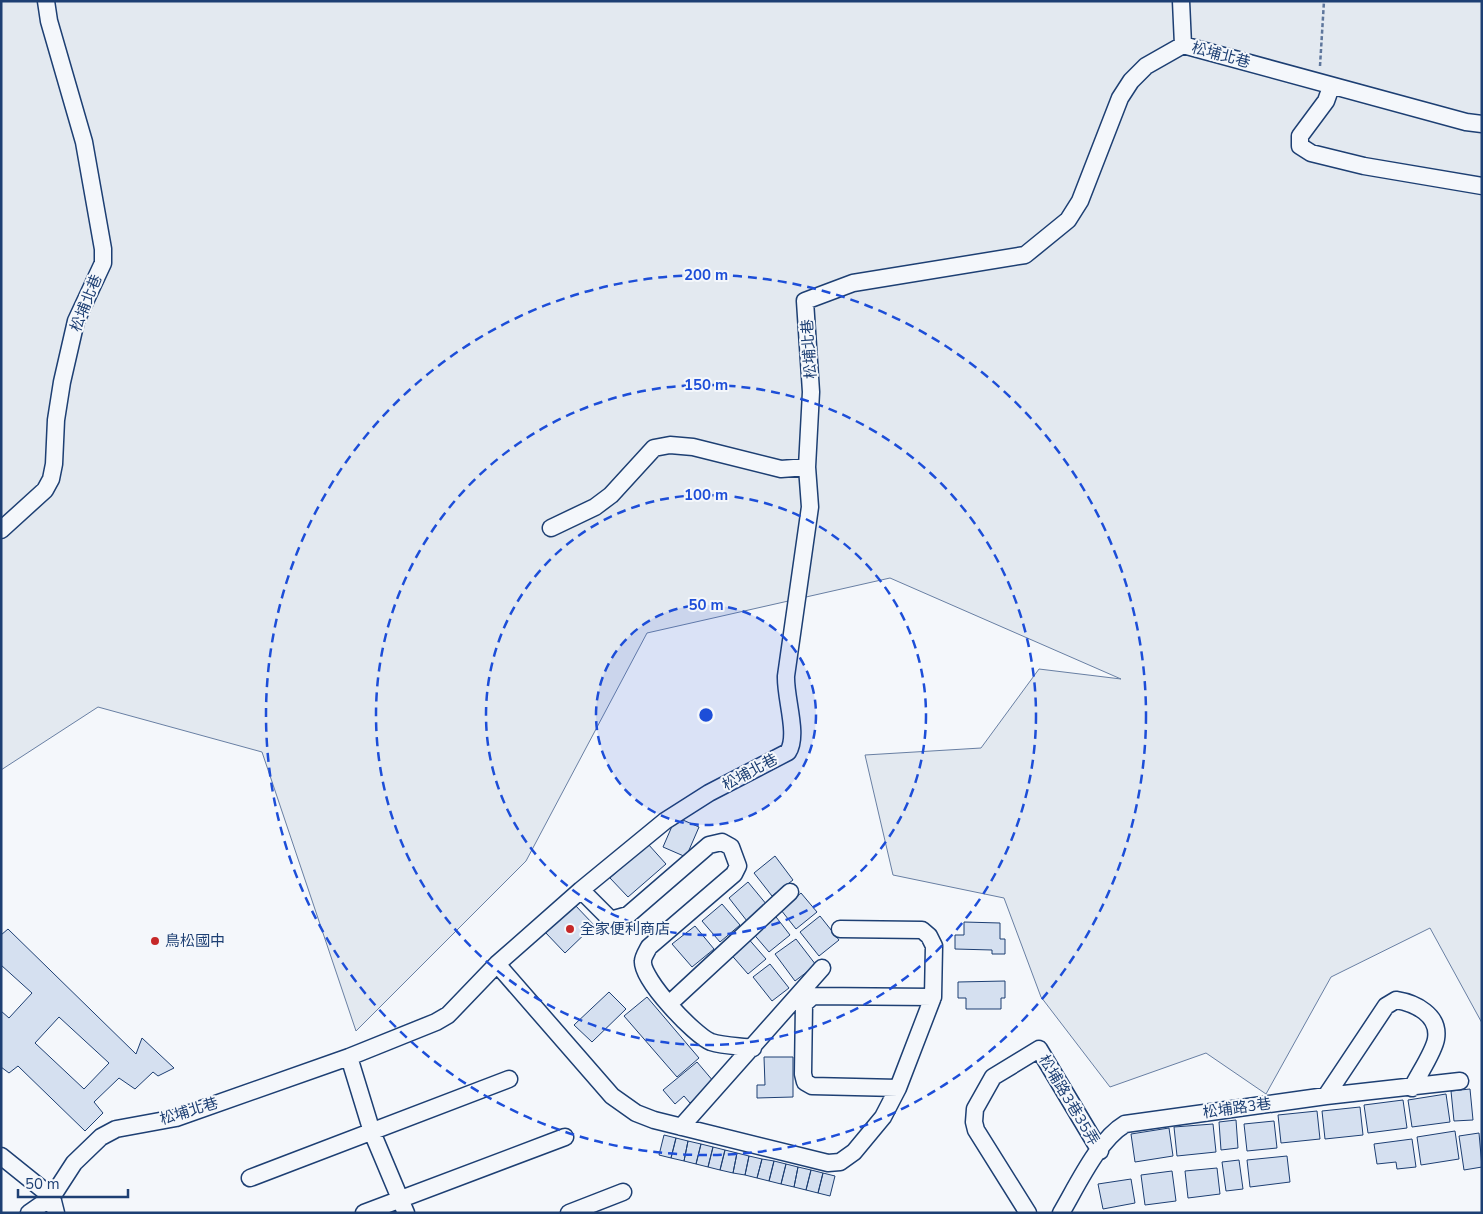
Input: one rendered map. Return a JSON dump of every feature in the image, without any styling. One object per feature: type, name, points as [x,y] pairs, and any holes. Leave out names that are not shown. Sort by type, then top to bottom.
[{"type":"street","name":"松埔北巷","points":[[1,530],[44,490],[51,479],[54,464],[56,420],[76,322],[103,263],[103,249],[84,142],[49,20],[46,1]]},
{"type":"street","points":[[1181,1],[1183,45]]},
{"type":"street","name":"松埔北巷","points":[[28,1213],[55,1208],[74,1163],[101,1137],[116,1129],[176,1118],[349,1057],[436,1022],[448,1015],[497,964],[581,890],[665,821],[710,793],[788,752],[793,745],[786,691],[786,676],[810,507],[807,468],[811,392],[805,302],[853,283],[1025,255],[1068,220],[1080,201],[1120,98],[1131,81],[1146,66],[1183,45],[1325,85],[1466,122],[1482,124]]},
{"type":"street","points":[[1325,85],[1326,101],[1300,136],[1300,146],[1311,153],[1364,166],[1482,186]]},
{"type":"street","points":[[551,528],[595,507],[606,499],[654,448],[670,445],[693,447],[781,469],[807,468]]},
{"type":"street","points":[[581,890],[608,917],[621,918],[628,915],[708,845],[722,842],[731,847],[738,866],[734,874],[649,947],[643,961],[651,980],[669,1004],[702,1037],[710,1042],[753,1048]]},
{"type":"street","points":[[669,1004],[790,892]]},
{"type":"street","points":[[497,964],[612,1096],[636,1112],[654,1120],[681,1127],[828,1163],[840,1162],[854,1152],[883,1117],[898,1088],[933,997],[934,946],[929,936],[922,930],[840,929]]},
{"type":"street","points":[[681,1127],[822,968]]},
{"type":"street","points":[[898,1088],[812,1086],[805,1082],[803,1074],[804,1004],[813,996],[933,997]]},
{"type":"street","points":[[1326,1096],[1386,1006],[1396,1000],[1411,1002],[1424,1009],[1436,1029],[1436,1040],[1412,1088]]},
{"type":"street","name":"松埔路3巷35弄","points":[[1028,1213],[976,1130],[974,1122],[975,1109],[993,1078],[1038,1049],[1100,1150]]},
{"type":"street","points":[[349,1057],[372,1132],[403,1206]]},
{"type":"street","points":[[250,1178],[509,1079]]},
{"type":"street","name":"松埔路3巷","points":[[1061,1213],[1100,1150],[1116,1129],[1125,1124],[1326,1096],[1412,1088],[1460,1081]]},
{"type":"street","points":[[364,1213],[403,1206],[565,1137]]},
{"type":"street","points":[[1,1156],[55,1208]]},
{"type":"street","points":[[569,1213],[623,1192]]},
{"type":"path","points":[[1324,1],[1325,85]]},
{"type":"shaded area","points":[[1,1],[1482,1],[1482,1023],[1430,928],[1331,977],[1266,1094],[1206,1053],[1110,1087],[1041,997],[1004,898],[893,875],[865,755],[981,748],[1039,669],[1121,679],[890,578],[647,633],[526,861],[356,1031],[262,752],[98,707],[1,770]]},
{"type":"building","points":[[676,817],[699,827],[686,857],[663,847]]},
{"type":"building","points":[[648,844],[666,864],[628,897],[610,878]]},
{"type":"building","points":[[775,856],[793,880],[772,896],[754,873]]},
{"type":"building","points":[[748,882],[767,905],[747,921],[729,898]]},
{"type":"building","points":[[801,893],[817,912],[796,929],[781,910]]},
{"type":"building","name":"全家便利商店","points":[[574,904],[594,925],[565,953],[545,932]]},
{"type":"building","points":[[722,904],[740,925],[720,942],[702,921]]},
{"type":"building","points":[[773,913],[790,935],[769,952],[751,931]]},
{"type":"building","points":[[820,916],[839,940],[819,956],[800,932]]},
{"type":"building","points":[[964,922],[1000,923],[1000,939],[1005,939],[1005,954],[992,954],[992,950],[955,949],[955,935],[964,935]]},
{"type":"building","points":[[695,926],[714,949],[692,967],[672,944]]},
{"type":"building","points":[[8,929],[136,1054],[142,1038],[174,1068],[158,1076],[153,1072],[135,1089],[119,1078],[94,1102],[103,1113],[85,1131],[18,1066],[9,1073],[1,1067],[1,1011],[9,1018],[32,993],[1,965],[1,935]],"holes":[[[59,1017],[109,1063],[84,1089],[35,1043]]]},
{"type":"building","points":[[746,936],[766,959],[748,974],[728,951]]},
{"type":"building","points":[[796,939],[816,965],[795,981],[775,954]]},
{"type":"building","points":[[770,964],[789,988],[772,1001],[753,977]]},
{"type":"building","points":[[1005,981],[1005,998],[1001,998],[1001,1009],[966,1009],[966,998],[958,998],[958,982]]},
{"type":"building","points":[[609,992],[626,1009],[592,1042],[574,1025]]},
{"type":"building","points":[[647,997],[699,1058],[677,1077],[624,1016]]},
{"type":"building","points":[[764,1057],[793,1057],[793,1097],[757,1098],[757,1085],[765,1085]]},
{"type":"building","points":[[697,1062],[714,1082],[690,1103],[684,1096],[675,1104],[663,1090]]},
{"type":"building","points":[[1470,1089],[1473,1120],[1454,1121],[1451,1091]]},
{"type":"building","points":[[1446,1094],[1450,1122],[1412,1127],[1408,1100]]},
{"type":"building","points":[[1403,1100],[1407,1128],[1368,1133],[1364,1105]]},
{"type":"building","points":[[1360,1107],[1363,1135],[1325,1139],[1322,1111]]},
{"type":"building","points":[[1317,1111],[1320,1139],[1281,1143],[1278,1115]]},
{"type":"building","points":[[1236,1120],[1238,1148],[1221,1150],[1219,1122]]},
{"type":"building","points":[[1274,1121],[1277,1148],[1247,1151],[1244,1124]]},
{"type":"building","points":[[1213,1124],[1216,1152],[1177,1156],[1174,1127]]},
{"type":"building","points":[[1169,1128],[1173,1156],[1135,1162],[1131,1134]]},
{"type":"building","points":[[1455,1131],[1459,1159],[1421,1165],[1417,1137]]},
{"type":"building","points":[[1479,1133],[1482,1167],[1464,1170],[1459,1136]]},
{"type":"building","points":[[664,1135],[676,1138],[671,1158],[659,1155]]},
{"type":"building","points":[[676,1138],[688,1141],[684,1161],[671,1158]]},
{"type":"building","points":[[1412,1139],[1416,1167],[1397,1169],[1396,1162],[1377,1164],[1374,1144]]},
{"type":"building","points":[[688,1141],[701,1144],[696,1164],[684,1161]]},
{"type":"building","points":[[701,1144],[713,1147],[708,1167],[696,1164]]},
{"type":"building","points":[[713,1147],[725,1150],[720,1170],[708,1167]]},
{"type":"building","points":[[725,1150],[737,1153],[733,1173],[720,1170]]},
{"type":"building","points":[[737,1153],[749,1156],[745,1175],[733,1173]]},
{"type":"building","points":[[749,1156],[762,1159],[757,1178],[745,1175]]},
{"type":"building","points":[[1287,1156],[1290,1182],[1250,1187],[1247,1160]]},
{"type":"building","points":[[762,1159],[774,1161],[769,1181],[757,1178]]},
{"type":"building","points":[[1239,1160],[1243,1189],[1226,1191],[1222,1162]]},
{"type":"building","points":[[774,1161],[786,1164],[781,1184],[769,1181]]},
{"type":"building","points":[[786,1164],[798,1167],[794,1187],[781,1184]]},
{"type":"building","points":[[798,1167],[811,1170],[806,1190],[794,1187]]},
{"type":"building","points":[[1217,1168],[1220,1194],[1188,1198],[1185,1171]]},
{"type":"building","points":[[811,1170],[823,1173],[818,1193],[806,1190]]},
{"type":"building","points":[[1172,1171],[1176,1201],[1145,1205],[1141,1175]]},
{"type":"building","points":[[823,1173],[835,1176],[830,1196],[818,1193]]},
{"type":"building","points":[[1131,1179],[1135,1203],[1103,1209],[1098,1184]]},
{"type":"place","name":"全家便利商店","points":[[570,929]]},
{"type":"place","name":"鳥松國中","points":[[155,941]]}]
